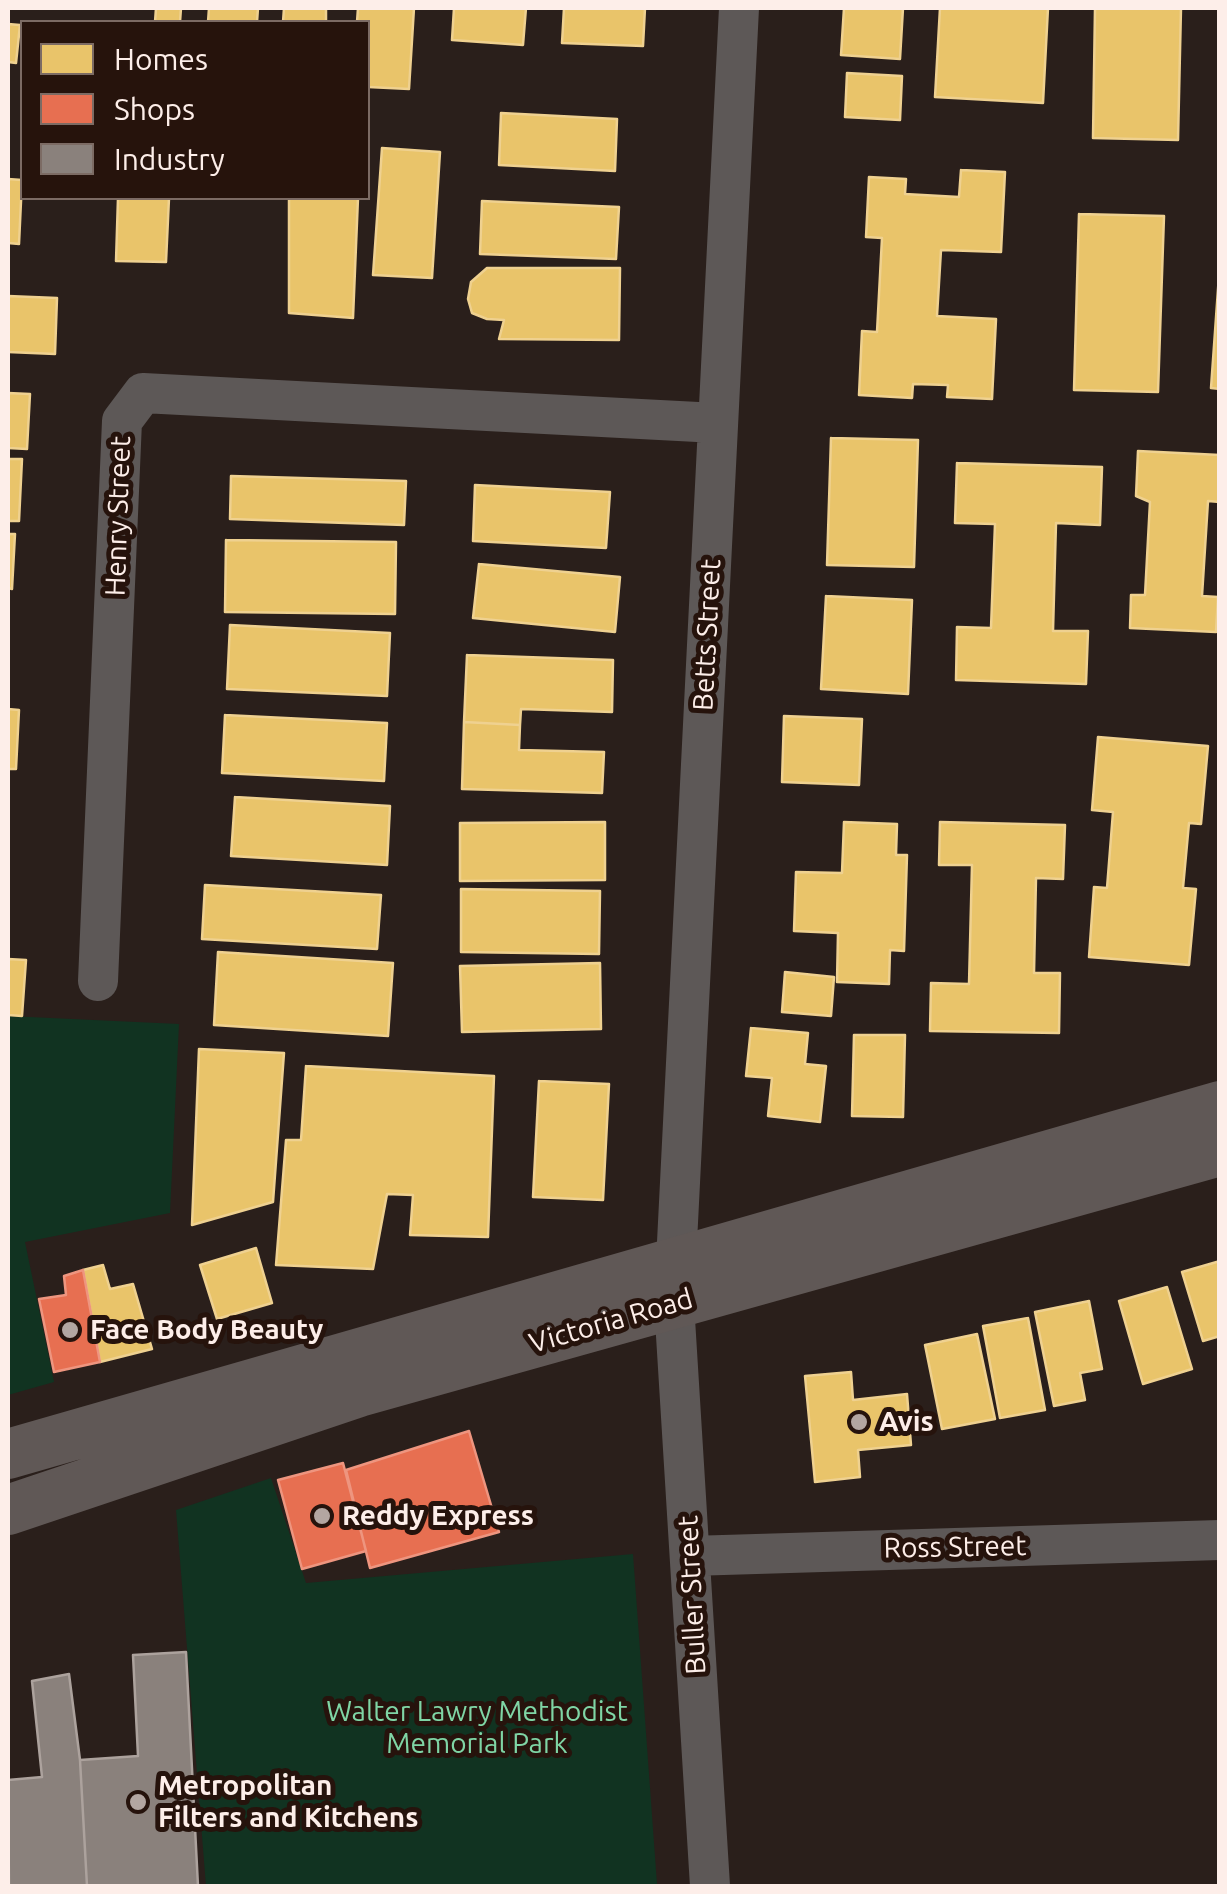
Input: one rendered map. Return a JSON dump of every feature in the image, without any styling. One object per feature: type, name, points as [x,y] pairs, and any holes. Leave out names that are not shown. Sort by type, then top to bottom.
[{"type":"main road","name":"Victoria Road","points":[[8,1510],[675,1282],[1220,1106]]},
{"type":"main road","name":"Victoria Road","points":[[8,1454],[675,1282],[1220,1151]]},
{"type":"street","name":"Betts Street","points":[[675,1282],[739,8]]},
{"type":"street","name":"Henry Street","points":[[98,981],[122,421],[143,393],[717,423]]},
{"type":"street","name":"Buller Street","points":[[675,1282],[710,1886]]},
{"type":"street","name":"Ross Street","points":[[690,1556],[1220,1540]]},
{"type":"green space","points":[[8,1016],[179,1024],[170,1213],[25,1242],[54,1382],[8,1395]]},
{"type":"green space","name":"Walter Lawry Methodist Memorial Park","points":[[271,1478],[306,1583],[633,1554],[657,1884],[206,1886],[176,1510]]},
{"type":"building: Homes","points":[[156,8],[181,8],[180,20],[155,20]]},
{"type":"building: Homes","points":[[209,8],[258,8],[257,20],[208,20]]},
{"type":"building: Homes","points":[[284,8],[326,8],[326,20],[283,20]]},
{"type":"building: Homes","points":[[358,8],[414,8],[409,89],[370,87],[370,20],[357,20]]},
{"type":"building: Homes","points":[[454,8],[526,8],[523,45],[452,40]]},
{"type":"building: Homes","points":[[564,8],[645,8],[643,46],[562,43]]},
{"type":"building: Homes","points":[[844,8],[903,8],[900,59],[841,55]]},
{"type":"building: Homes","points":[[940,8],[1048,8],[1043,103],[935,97]]},
{"type":"building: Homes","points":[[1095,8],[1181,8],[1178,140],[1093,138]]},
{"type":"building: Homes","points":[[8,24],[20,25],[16,63],[8,62]]},
{"type":"building: Homes","points":[[847,73],[902,76],[900,120],[845,117]]},
{"type":"building: Homes","points":[[501,113],[617,119],[615,171],[499,165]]},
{"type":"building: Homes","points":[[382,148],[440,152],[432,278],[373,275]]},
{"type":"building: Homes","points":[[961,170],[1005,172],[1001,252],[941,250],[937,316],[996,319],[992,399],[947,397],[948,385],[913,384],[912,398],[859,395],[862,331],[877,332],[882,238],[866,237],[869,177],[906,179],[905,194],[959,197]]},
{"type":"building: Homes","points":[[8,179],[20,180],[19,244],[8,243]]},
{"type":"building: Homes","points":[[118,200],[169,200],[166,262],[116,261]]},
{"type":"building: Homes","points":[[289,200],[358,200],[353,318],[289,313]]},
{"type":"building: Homes","points":[[482,201],[619,207],[616,259],[480,254]]},
{"type":"building: Homes","points":[[1079,214],[1164,216],[1158,392],[1074,390]]},
{"type":"building: Homes","points":[[1220,261],[1220,389],[1211,388]]},
{"type":"building: Homes","points":[[487,268],[620,268],[619,340],[499,339],[504,320],[472,313],[468,299],[471,282]]},
{"type":"building: Homes","points":[[8,296],[57,298],[55,354],[8,352]]},
{"type":"building: Homes","points":[[8,393],[30,394],[27,449],[8,448]]},
{"type":"building: Homes","points":[[831,438],[918,440],[914,567],[827,565]]},
{"type":"building: Homes","points":[[1138,451],[1220,455],[1220,502],[1208,501],[1202,596],[1218,597],[1216,632],[1130,628],[1131,595],[1145,595],[1150,502],[1136,496]]},
{"type":"building: Homes","points":[[8,459],[22,459],[19,521],[8,521]]},
{"type":"building: Homes","points":[[957,463],[1102,467],[1100,525],[1056,523],[1053,631],[1088,631],[1086,684],[956,680],[957,627],[991,628],[995,524],[955,523]]},
{"type":"building: Homes","points":[[231,476],[406,481],[404,525],[230,519]]},
{"type":"building: Homes","points":[[475,485],[610,492],[606,548],[473,541]]},
{"type":"building: Homes","points":[[8,534],[15,534],[12,589],[8,588]]},
{"type":"building: Homes","points":[[226,540],[396,542],[395,614],[225,612]]},
{"type":"building: Homes","points":[[479,564],[620,577],[615,632],[473,618]]},
{"type":"building: Homes","points":[[826,596],[912,600],[908,694],[821,689]]},
{"type":"building: Homes","points":[[230,625],[390,633],[387,696],[227,689]]},
{"type":"building: Homes","points":[[467,655],[613,660],[612,712],[521,709],[520,725],[464,722]]},
{"type":"building: Homes","points":[[8,709],[19,710],[16,769],[8,769]]},
{"type":"building: Homes","points":[[225,715],[387,723],[384,781],[222,773]]},
{"type":"building: Homes","points":[[784,716],[862,719],[859,785],[782,782]]},
{"type":"building: Homes","points":[[464,722],[520,725],[519,750],[604,752],[602,793],[462,789]]},
{"type":"building: Homes","points":[[1098,737],[1208,746],[1201,824],[1189,823],[1183,888],[1196,889],[1189,965],[1089,957],[1094,887],[1107,888],[1113,812],[1092,810]]},
{"type":"building: Homes","points":[[235,797],[390,806],[387,865],[231,856]]},
{"type":"building: Homes","points":[[605,822],[605,880],[460,881],[460,823]]},
{"type":"building: Homes","points":[[844,822],[897,824],[896,855],[907,855],[904,951],[890,950],[889,984],[837,982],[838,933],[794,931],[796,872],[842,873]]},
{"type":"building: Homes","points":[[940,822],[1065,825],[1063,879],[1036,878],[1034,973],[1060,973],[1059,1033],[930,1031],[931,983],[969,984],[972,865],[939,865]]},
{"type":"building: Homes","points":[[205,885],[381,895],[377,949],[202,939]]},
{"type":"building: Homes","points":[[461,889],[600,891],[599,954],[461,952]]},
{"type":"building: Homes","points":[[218,952],[393,963],[388,1036],[214,1025]]},
{"type":"building: Homes","points":[[8,959],[26,960],[22,1016],[8,1015]]},
{"type":"building: Homes","points":[[600,963],[601,1029],[462,1032],[460,966]]},
{"type":"building: Homes","points":[[785,972],[834,977],[831,1016],[782,1012]]},
{"type":"building: Homes","points":[[751,1028],[808,1033],[805,1064],[826,1066],[820,1122],[768,1116],[772,1078],[746,1076]]},
{"type":"building: Homes","points":[[854,1035],[905,1035],[903,1117],[852,1116]]},
{"type":"building: Homes","points":[[199,1049],[284,1053],[273,1202],[192,1225]]},
{"type":"building: Homes","points":[[306,1066],[494,1076],[488,1237],[410,1235],[413,1195],[387,1194],[373,1269],[276,1265],[286,1140],[301,1140]]},
{"type":"building: Homes","points":[[539,1081],[609,1084],[603,1200],[533,1197]]},
{"type":"building: Homes","points":[[256,1248],[272,1303],[217,1319],[200,1265]]},
{"type":"building: Homes","points":[[1220,1261],[1220,1336],[1203,1341],[1182,1272]]},
{"type":"building: Homes","points":[[103,1265],[110,1289],[133,1284],[152,1349],[100,1362],[83,1270]]},
{"type":"building: Homes","points":[[1167,1287],[1192,1369],[1143,1384],[1119,1301]]},
{"type":"building: Homes","points":[[1089,1301],[1102,1369],[1080,1373],[1085,1400],[1054,1406],[1035,1312]]},
{"type":"building: Homes","points":[[1028,1318],[1045,1410],[1000,1418],[983,1326]]},
{"type":"building: Homes","points":[[977,1334],[995,1419],[942,1429],[925,1345]]},
{"type":"building: Homes","name":"Avis","points":[[851,1372],[853,1400],[907,1394],[911,1445],[858,1450],[860,1477],[815,1482],[805,1376]]},
{"type":"building: Shops","name":"Face Body Beauty","points":[[83,1270],[100,1362],[54,1372],[39,1299],[66,1295],[64,1276]]},
{"type":"building: Shops","points":[[469,1431],[499,1532],[370,1568],[346,1470]]},
{"type":"building: Shops","name":"Reddy Express","points":[[343,1463],[366,1551],[302,1569],[278,1480]]},
{"type":"building: Industry","name":"Metropolitan Filters and Kitchens","points":[[186,1652],[198,1886],[87,1886],[80,1760],[138,1756],[133,1655]]},
{"type":"building: Industry","points":[[69,1674],[80,1760],[87,1886],[9,1886],[8,1780],[42,1777],[32,1681]]},
{"type":"place","name":"Face Body Beauty","points":[[70,1330]]},
{"type":"place","name":"Avis","points":[[859,1422]]},
{"type":"place","name":"Reddy Express","points":[[322,1516]]},
{"type":"place","name":"Metropolitan Filters and Kitchens","points":[[138,1802]]}]
